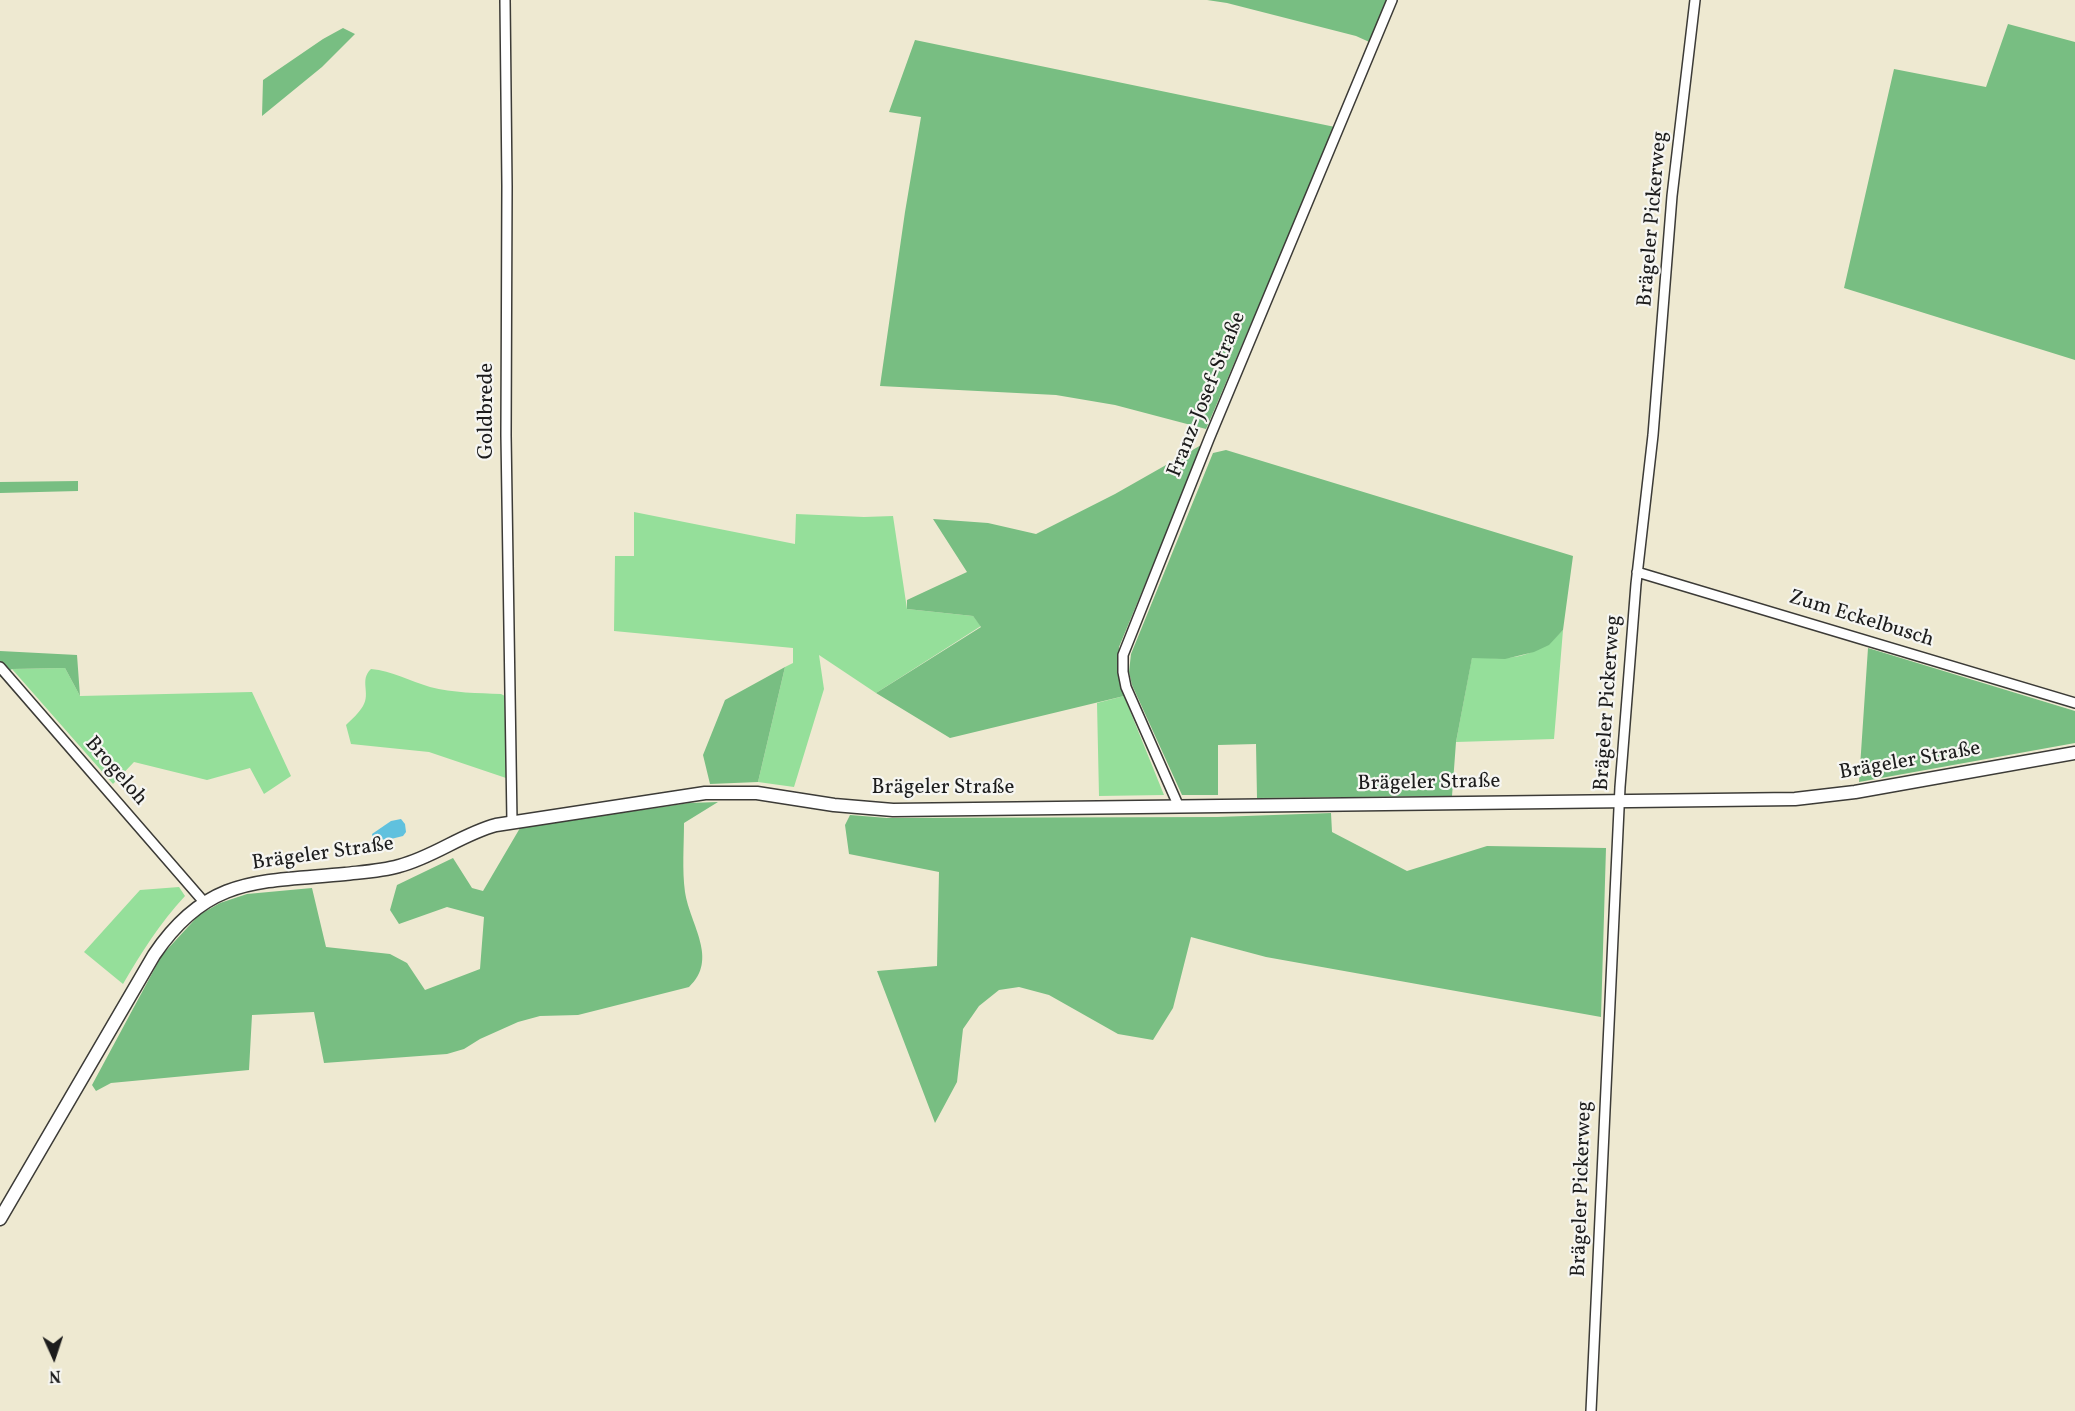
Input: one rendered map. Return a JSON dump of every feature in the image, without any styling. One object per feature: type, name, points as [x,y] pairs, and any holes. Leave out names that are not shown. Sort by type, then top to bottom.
[{"type":"street","name":"Goldbrede","points":[[505,0],[506,447],[512,822]]},
{"type":"street","name":"Franz-Josef-Straße","points":[[1179,807],[1126,687],[1123,655],[1209,439],[1392,0]]},
{"type":"street","name":"Brägeler Pickerweg","points":[[1591,1411],[1619,801],[1637,572],[1653,435],[1672,196],[1695,0]]},
{"type":"street","name":"Zum Eckelbusch","points":[[1637,572],[2075,703]]},
{"type":"street","name":"Brogeloh","points":[[0,667],[204,902]]},
{"type":"street","name":"Brägeler Straße","points":[[0,1219],[153,955],[178,922],[204,902],[230,889],[254,883],[375,871],[400,866],[480,830],[512,822],[679,796],[730,792],[757,793],[834,805],[893,810],[1795,799],[1826,796],[2075,753]]},
{"type":"green space","points":[[1207,0],[1398,0],[1376,45],[1356,36]]},
{"type":"green space","points":[[2008,24],[2075,42],[2075,360],[1844,288],[1894,69],[1986,87]]},
{"type":"green space","points":[[343,28],[355,34],[322,67],[262,116],[263,80]]},
{"type":"green space","points":[[915,40],[1335,127],[1206,429],[1115,405],[1056,395],[880,386],[921,117],[889,112]]},
{"type":"green space","points":[[1203,444],[1119,647],[1119,672],[1124,696],[950,738],[876,693],[981,627],[973,616],[907,609],[907,600],[967,572],[933,519],[988,523],[1036,534],[1115,494]]},
{"type":"green space","points":[[1226,450],[1573,556],[1563,630],[1549,645],[1534,652],[1505,659],[1472,658],[1456,742],[1452,796],[1257,798],[1256,744],[1218,745],[1218,795],[1182,795],[1132,685],[1129,672],[1131,654],[1213,453]]},
{"type":"green space","points":[[78,481],[78,491],[0,493],[0,482]]},
{"type":"green space","points":[[634,512],[795,544],[796,514],[893,516],[907,609],[973,616],[981,626],[876,693],[819,655],[824,689],[794,787],[758,782],[785,667],[793,663],[793,648],[614,631],[615,556],[634,556]]},
{"type":"green space","points":[[1563,630],[1554,739],[1456,742],[1472,657],[1521,656],[1542,647]]},
{"type":"green space","points":[[1868,648],[2075,711],[2075,743],[1859,782]]},
{"type":"green space","points":[[0,651],[77,655],[80,696],[65,668],[12,669],[0,677]]},
{"type":"green space","points":[[785,667],[758,782],[710,784],[703,755],[725,700]]},
{"type":"green space","points":[[65,668],[80,696],[252,692],[291,776],[264,794],[250,768],[207,780],[134,762],[113,784],[12,669]]},
{"type":"green space","points":[[371,669],[439,689],[505,696],[509,779],[429,752],[351,744],[346,725],[363,706],[366,696],[365,682]]},
{"type":"green space","points":[[1124,696],[1164,795],[1099,796],[1097,703]]},
{"type":"green space","points":[[718,802],[684,823],[685,892],[702,953],[702,965],[698,976],[689,987],[578,1015],[540,1016],[518,1022],[464,1049],[447,1054],[324,1063],[314,1012],[252,1015],[249,1070],[111,1083],[96,1091],[92,1085],[162,955],[199,915],[220,903],[247,894],[312,888],[326,947],[390,954],[407,963],[425,990],[480,969],[484,917],[447,907],[399,924],[390,910],[397,885],[453,858],[472,888],[483,891],[520,828],[689,803]]},
{"type":"green space","points":[[1331,813],[1332,832],[1407,871],[1487,846],[1606,848],[1601,1017],[1266,957],[1191,937],[1173,1008],[1153,1040],[1118,1034],[1049,995],[1019,987],[999,990],[979,1006],[963,1029],[957,1082],[935,1123],[877,971],[937,966],[939,872],[849,854],[845,825],[850,815],[887,818],[1217,817]]},
{"type":"green space","points":[[179,887],[185,896],[151,939],[123,984],[84,952],[140,890]]},
{"type":"water","points":[[401,819],[405,824],[406,832],[403,836],[387,840],[373,838],[372,834],[391,821]]}]
